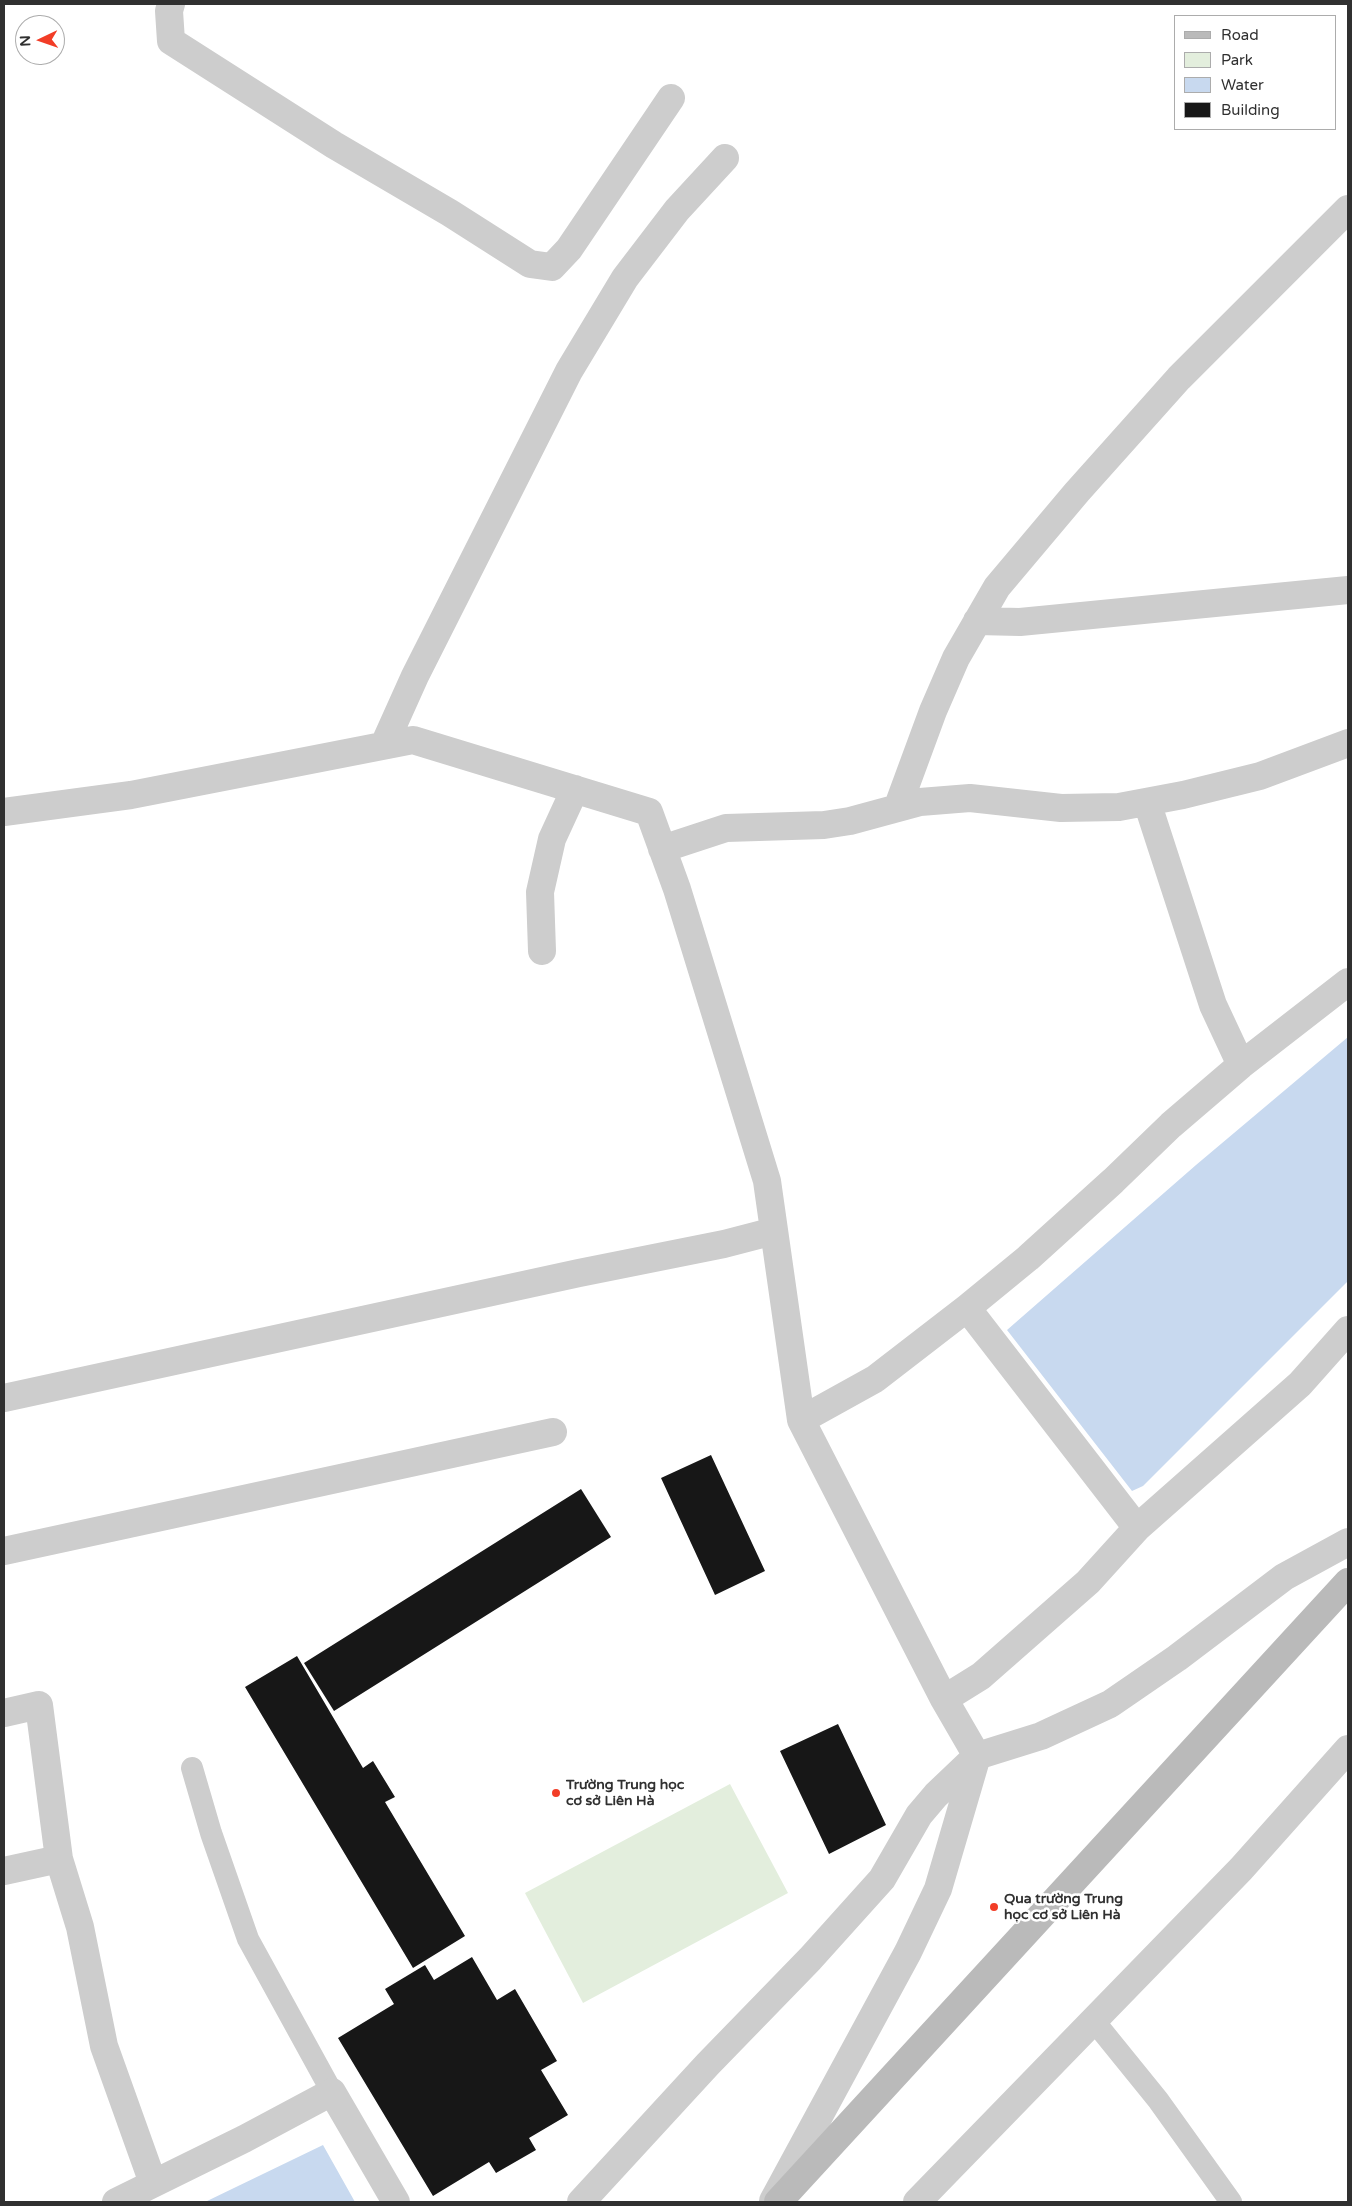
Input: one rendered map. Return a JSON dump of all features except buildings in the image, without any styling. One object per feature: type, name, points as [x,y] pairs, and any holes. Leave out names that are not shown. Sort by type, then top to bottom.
[{"type":"main road","points":[[778,2202],[1348,1582]]},
{"type":"street","points":[[171,4],[171,41],[302,125],[450,213],[530,264],[552,267],[569,249],[671,98]]},
{"type":"street","points":[[384,745],[415,676],[569,371],[624,278],[677,210],[725,158]]},
{"type":"street","points":[[898,806],[933,712],[956,658],[997,587],[1032,544],[1179,378],[1348,209]]},
{"type":"street","points":[[977,621],[1020,622],[1348,590]]},
{"type":"street","points":[[4,812],[131,795],[414,740],[649,812],[677,889],[767,1181],[801,1420],[944,1699],[977,1756],[938,1889],[908,1952],[772,2202]]},
{"type":"street","points":[[662,849],[726,828],[850,821],[880,814],[898,806],[920,802],[970,798],[1061,808],[1119,807],[1260,776],[1348,743]]},
{"type":"street","points":[[542,951],[540,892],[552,839],[575,789]]},
{"type":"street","points":[[1147,802],[1213,1005],[1241,1065]]},
{"type":"street","points":[[801,1420],[875,1378],[967,1308],[1028,1258],[1113,1181],[1171,1125],[1241,1065],[1348,982]]},
{"type":"street","points":[[4,1398],[580,1273],[724,1244],[774,1231]]},
{"type":"street","points":[[967,1308],[1138,1528]]},
{"type":"street","points":[[944,1699],[981,1676],[1088,1582],[1138,1528],[1300,1384],[1348,1330]]},
{"type":"street","points":[[4,1551],[553,1432]]},
{"type":"street","points":[[581,2202],[708,2064],[810,1960],[882,1879],[918,1815],[977,1756],[1041,1736],[1110,1704],[1177,1658],[1284,1577],[1348,1542]]},
{"type":"street","points":[[4,1713],[39,1705],[58,1858],[80,1927],[104,2046],[153,2184]]},
{"type":"street","points":[[917,2202],[1241,1869],[1348,1749]]},
{"type":"street","points":[[4,1871],[58,1858]]},
{"type":"street","points":[[116,2202],[244,2139],[332,2092],[396,2202]]},
{"type":"lane","points":[[192,1768],[211,1833],[248,1938],[332,2092]]},
{"type":"lane","points":[[1094,2021],[1158,2100],[1231,2202]]},
{"type":"green space","points":[[730,1784],[788,1893],[583,2003],[525,1893]]},
{"type":"water","points":[[1348,1037],[1348,1281],[1143,1486],[1132,1491],[1007,1330],[1196,1165]]},
{"type":"water","points":[[323,2145],[355,2202],[205,2202]]},
{"type":"place","name":"Trường Trung học cơ sở Liên Hà","points":[[556,1793]]},
{"type":"place","name":"Qua trường Trung học cơ sở Liên Hà","points":[[994,1907]]}]
